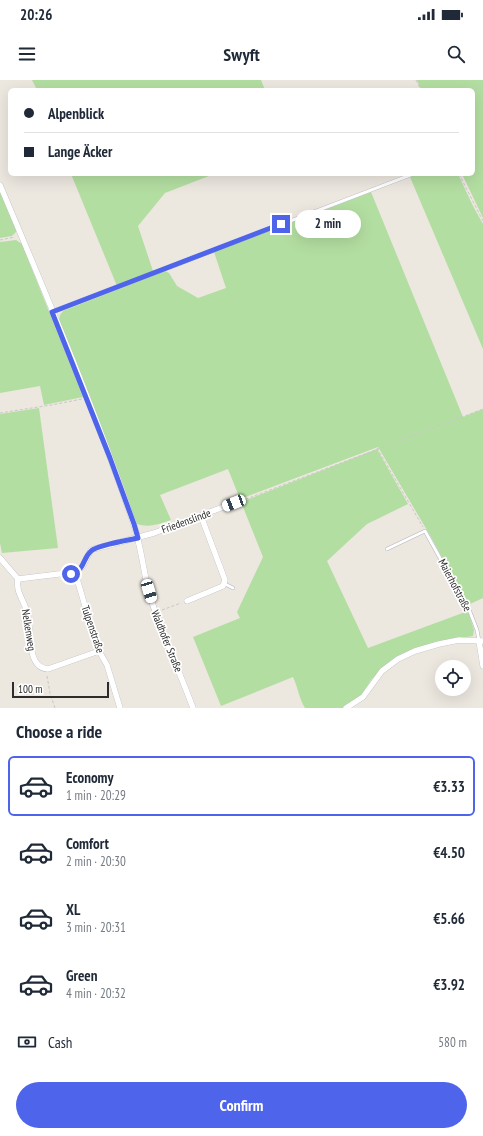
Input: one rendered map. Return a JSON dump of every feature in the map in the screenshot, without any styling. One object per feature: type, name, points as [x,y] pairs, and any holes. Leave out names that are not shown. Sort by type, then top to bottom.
[{"type":"street","name":"Waldhofer Straße","points":[[0,185],[110,458],[134,524],[149,591],[156,613],[194,708]]},
{"type":"street","name":"Friedenslinde","points":[[75,572],[82,567],[91,550],[138,538],[234,503]]},
{"type":"street","points":[[187,601],[220,588],[225,584],[225,577],[200,516]]},
{"type":"street","points":[[0,558],[18,579],[75,572]]},
{"type":"street","name":"Tulpenstraße","points":[[75,572],[99,651],[107,665],[120,708]]},
{"type":"street","name":"Nelkenweg","points":[[18,579],[17,588],[26,607],[28,617],[32,653],[37,664],[46,669]]},
{"type":"street","points":[[346,708],[363,697],[382,671],[398,659],[415,651],[439,644],[459,640],[481,641]]},
{"type":"street","name":"Maierhofstraße","points":[[481,641],[483,666]]},
{"type":"street","points":[[46,669],[99,651]]},
{"type":"lane","points":[[52,312],[408,176]]},
{"type":"lane","points":[[387,549],[425,531]]},
{"type":"lane","name":"Maierhofstraße","points":[[425,531],[470,612],[481,641]]},
{"type":"lane","points":[[225,584],[233,588]]},
{"type":"path","points":[[475,90],[483,83]]},
{"type":"path","points":[[461,176],[483,221]]},
{"type":"path","points":[[0,240],[14,238],[21,235]]},
{"type":"path","points":[[0,413],[87,398]]},
{"type":"path","points":[[234,503],[483,409]]},
{"type":"path","points":[[377,448],[425,531]]},
{"type":"path","points":[[164,610],[187,601]]},
{"type":"path","points":[[46,669],[50,693],[55,708]]},
{"type":"green space","points":[[32,80],[261,80],[264,88],[36,88]]},
{"type":"green space","points":[[417,80],[483,80],[483,218],[463,176],[475,176],[475,88],[420,88]]},
{"type":"green space","points":[[72,176],[209,176],[165,193],[138,226],[153,271],[117,286]]},
{"type":"green space","points":[[459,176],[483,224],[483,349],[410,177]]},
{"type":"green space","points":[[0,191],[16,228],[16,232],[12,236],[0,238]]},
{"type":"green space","points":[[371,192],[463,417],[483,409],[483,598],[468,605],[431,537],[378,447],[240,499],[228,469],[160,495],[171,520],[150,526],[137,524],[59,320],[63,311],[165,271],[169,273],[177,286],[198,298],[226,288],[214,252]]},
{"type":"green space","points":[[16,240],[22,244],[83,397],[44,405],[40,386],[0,393],[0,242]]},
{"type":"green space","points":[[39,408],[58,548],[2,553],[0,543],[0,414]]},
{"type":"green space","points":[[377,449],[408,504],[367,524],[327,561],[368,648],[468,611],[474,630],[473,636],[438,642],[381,670],[371,680],[361,696],[343,708],[305,708],[293,677],[221,706],[193,637],[240,618],[237,612],[263,557],[241,502]]},
{"type":"route","points":[[71,574],[80,570],[91,550],[138,538],[110,458],[52,312],[281,224]]}]
